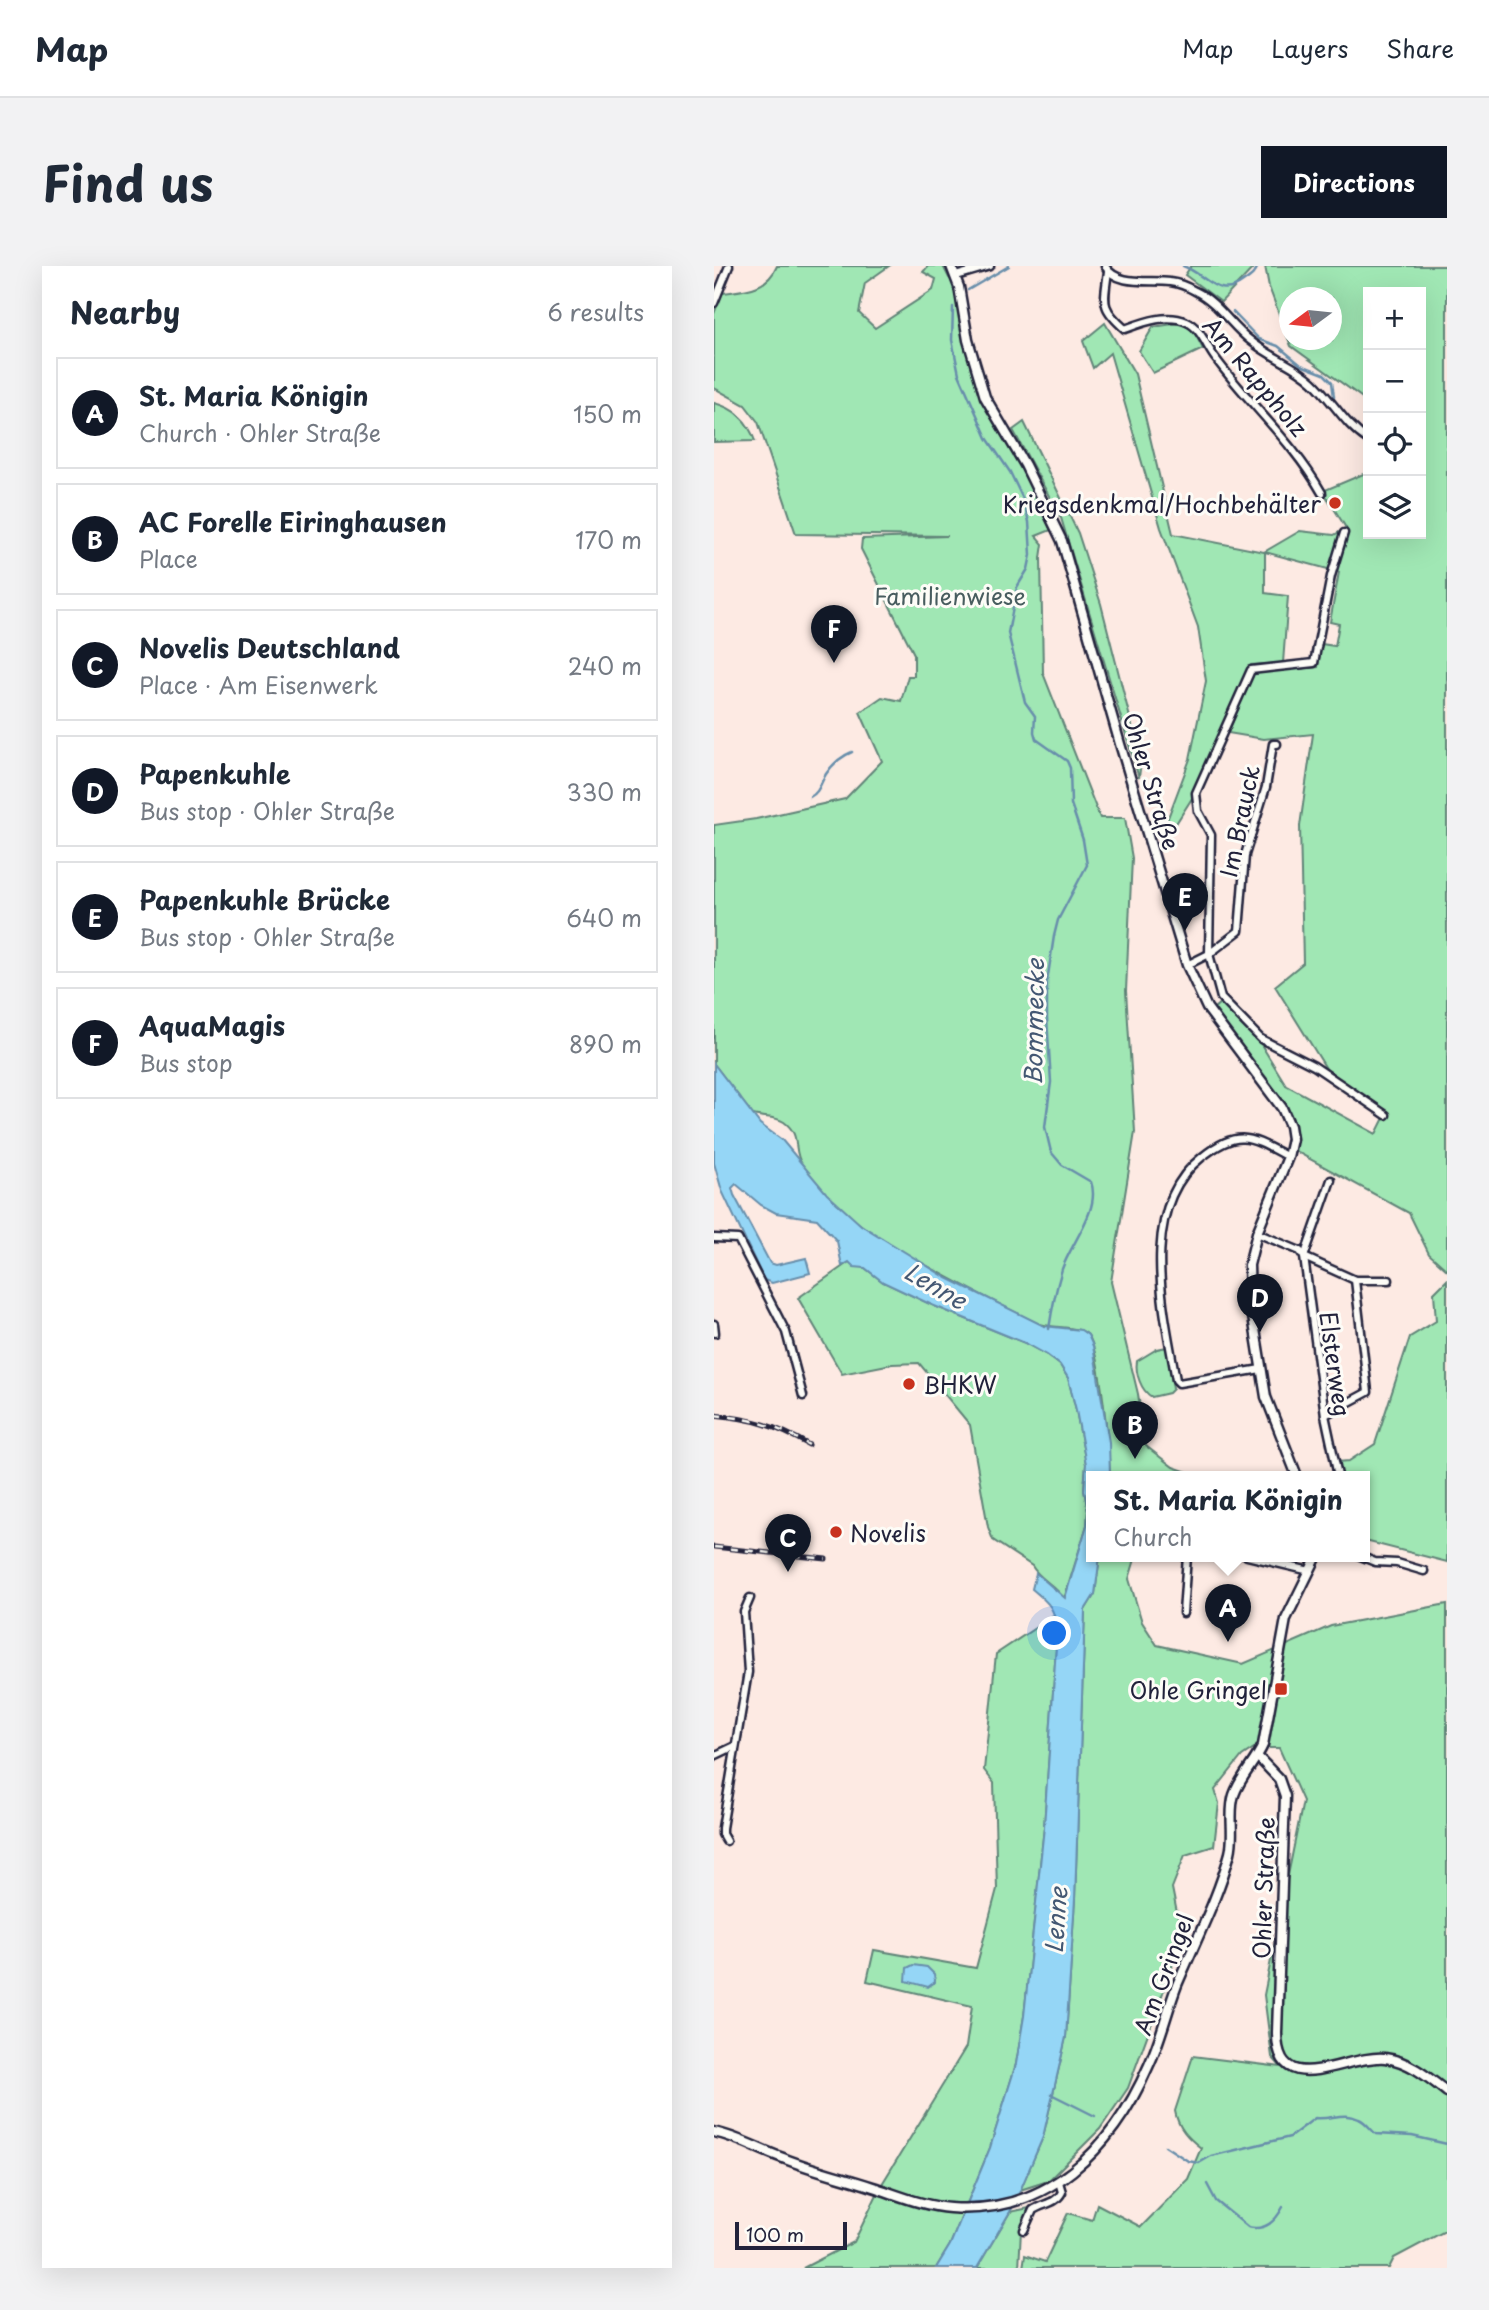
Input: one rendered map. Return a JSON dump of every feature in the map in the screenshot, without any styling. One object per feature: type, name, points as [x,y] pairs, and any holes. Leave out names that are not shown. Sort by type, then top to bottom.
[{"type":"street","points":[[714,303],[730,266]]},
{"type":"street","name":"Ohler Straße","points":[[951,266],[956,276],[968,340],[985,397],[1025,465],[1062,541],[1187,965],[1207,1008],[1282,1108],[1290,1126],[1292,1139],[1288,1157],[1256,1234],[1249,1265],[1250,1298],[1266,1397],[1295,1471]]},
{"type":"street","points":[[956,276],[990,266]]},
{"type":"street","points":[[1107,269],[1134,280],[1172,282],[1199,292],[1252,343],[1280,358],[1312,381],[1349,425],[1363,436]]},
{"type":"street","name":"Am Rappholz","points":[[1107,269],[1105,303],[1110,316],[1125,329],[1167,318],[1179,319],[1193,325],[1220,364],[1295,452],[1322,493]]},
{"type":"street","points":[[1344,533],[1331,576],[1314,663],[1251,670],[1196,793],[1198,811],[1210,835],[1209,954],[1221,998],[1261,1038],[1314,1066],[1386,1115]]},
{"type":"street","name":"Im Brauck","points":[[1187,965],[1209,954],[1239,931],[1245,855],[1266,787],[1273,744],[1277,744]]},
{"type":"street","points":[[1261,1369],[1179,1383],[1176,1380],[1161,1299],[1160,1253],[1165,1215],[1177,1186],[1196,1162],[1220,1143],[1237,1138],[1254,1139],[1288,1157]]},
{"type":"street","points":[[1304,1258],[1331,1180]]},
{"type":"street","points":[[1256,1234],[1300,1251],[1304,1258],[1354,1280],[1389,1280]]},
{"type":"street","points":[[714,1238],[738,1239],[786,1332],[803,1396]]},
{"type":"street","name":"Elsterweg","points":[[1304,1258],[1325,1415],[1337,1471]]},
{"type":"street","points":[[1325,1415],[1368,1392],[1354,1280]]},
{"type":"street","points":[[714,1324],[715,1333]]},
{"type":"street","points":[[1370,1560],[1397,1563],[1424,1571]]},
{"type":"street","points":[[1183,1613],[1187,1562]]},
{"type":"street","points":[[1272,1562],[1310,1571]]},
{"type":"street","points":[[1258,1757],[1286,1619],[1314,1562]]},
{"type":"street","points":[[726,1841],[722,1828],[748,1672],[744,1612],[750,1598]]},
{"type":"street","points":[[714,1756],[735,1746]]},
{"type":"street","name":"Ohler Straße","points":[[1258,1757],[1279,1779],[1285,1797],[1277,2032],[1279,2054],[1289,2066],[1304,2072],[1361,2059],[1395,2060],[1418,2070],[1447,2092]]},
{"type":"street","name":"Am Gringel","points":[[714,2132],[737,2138],[782,2158],[921,2203],[948,2208],[982,2209],[1006,2205],[1059,2182],[1093,2153],[1115,2128],[1149,2065],[1230,1851],[1234,1793],[1258,1757]]},
{"type":"street","points":[[1024,2230],[1033,2210],[1056,2201],[1060,2196],[1062,2192],[1059,2182]]},
{"type":"green space","name":"Familienwiese","points":[[777,266],[889,266],[865,283],[859,313],[875,328],[933,290],[936,279],[923,272],[928,266],[943,266],[949,278],[959,287],[979,380],[1051,530],[1036,536],[1043,544],[1043,673],[1100,818],[1125,818],[1132,858],[1126,991],[1135,1132],[1111,1282],[1138,1394],[1146,1446],[1173,1467],[1185,1471],[1110,1471],[1097,1361],[1088,1335],[1078,1330],[1037,1323],[942,1274],[891,1245],[853,1219],[808,1173],[797,1154],[790,1127],[777,1119],[753,1115],[714,1064],[714,825],[756,819],[845,799],[882,761],[860,712],[882,697],[901,701],[908,676],[914,676],[914,654],[861,549],[862,539],[948,536],[796,534],[758,422],[745,405],[714,388],[714,314],[722,293],[754,287],[773,274]]},
{"type":"green space","points":[[1191,266],[1255,266],[1221,302],[1185,275]]},
{"type":"green space","points":[[1265,266],[1447,266],[1447,1270],[1429,1254],[1409,1213],[1295,1151],[1293,1125],[1212,1010],[1221,1002],[1259,1041],[1286,1085],[1376,1134],[1387,1112],[1327,1070],[1275,986],[1303,963],[1300,826],[1313,734],[1264,739],[1228,733],[1253,673],[1318,667],[1321,644],[1335,646],[1339,624],[1330,622],[1339,572],[1265,552],[1265,593],[1288,596],[1283,663],[1251,665],[1248,669],[1194,795],[1170,833],[1163,831],[1190,759],[1206,681],[1198,627],[1161,528],[1110,353],[1093,368],[1083,341],[1105,323],[1135,374],[1173,534],[1264,552],[1300,531],[1334,535],[1346,528],[1323,491],[1363,474],[1363,539],[1426,539],[1426,287],[1363,287],[1363,398],[1296,350],[1342,350],[1342,287],[1279,287],[1279,314]]},
{"type":"green space","points":[[1180,323],[1193,330],[1203,349],[1153,373],[1139,351],[1153,327]]},
{"type":"green space","points":[[714,403],[740,416],[755,441],[714,442]]},
{"type":"green space","points":[[1024,422],[1078,533],[1101,604],[1141,761],[1139,778],[1061,518],[1013,430]]},
{"type":"green space","points":[[849,1262],[865,1268],[883,1282],[932,1305],[1025,1343],[1060,1365],[1068,1378],[1086,1464],[1086,1528],[1064,1599],[1032,1566],[993,1540],[988,1527],[970,1425],[919,1363],[892,1364],[842,1374],[798,1298]]},
{"type":"green space","points":[[1447,1280],[1447,1562],[1370,1542],[1370,1471],[1341,1471],[1338,1462],[1349,1461],[1375,1444],[1410,1337],[1436,1321],[1434,1293]]},
{"type":"green space","points":[[1167,1347],[1173,1389],[1169,1393],[1152,1397],[1140,1381],[1137,1361],[1157,1349]]},
{"type":"green space","points":[[1099,1562],[1134,1562],[1129,1579],[1142,1622],[1157,1645],[1243,1664],[1331,1626],[1447,1604],[1447,2230],[1394,2258],[1389,2268],[1023,2268],[1025,2255],[1045,2262],[1068,2213],[1092,2220],[1097,2204],[1141,2227],[1188,2179],[1201,2148],[1184,2132],[1175,2111],[1193,2056],[1281,2067],[1272,2057],[1264,1995],[1303,1801],[1279,1748],[1254,1748],[1242,1756],[1215,1790],[1219,1803],[1214,1846],[1185,1855],[1172,1888],[1179,1923],[1172,1968],[1128,2088],[1100,2129],[1048,2181],[1020,2190],[1043,2137],[1066,2037],[1075,1899],[1085,1610],[1095,1594]]},
{"type":"green space","points":[[1056,1614],[1044,1827],[1024,2016],[1016,2064],[990,2148],[950,2245],[936,2268],[803,2268],[854,2242],[882,2184],[966,2047],[972,2006],[867,1981],[874,1950],[976,1968],[997,1889],[994,1783],[984,1770],[996,1654]]},
{"type":"green space","points":[[1029,2208],[1021,2230],[1019,2268],[977,2268],[1010,2212]]},
{"type":"water","name":"Lenne","points":[[714,1064],[760,1124],[782,1140],[827,1194],[861,1225],[947,1278],[1044,1326],[1081,1330],[1088,1335],[1093,1346],[1109,1442],[1110,1471],[1086,1471],[1086,1500],[1084,1490],[1086,1464],[1076,1410],[1068,1378],[1060,1365],[1025,1343],[883,1282],[865,1268],[854,1267],[849,1262],[842,1266],[837,1241],[817,1219],[776,1213],[761,1205],[736,1184],[732,1188],[734,1195],[770,1263],[776,1265],[806,1258],[810,1273],[772,1283],[764,1280],[722,1191],[714,1163]]},
{"type":"water","name":"Lenne","points":[[1086,1528],[1086,1562],[1099,1562],[1095,1594],[1085,1610],[1075,1899],[1066,2037],[1043,2137],[1014,2205],[977,2268],[936,2268],[950,2245],[990,2148],[1016,2064],[1024,2016],[1044,1827],[1057,1632],[1055,1617],[1050,1607],[1032,1589],[1036,1573],[1065,1598]]},
{"type":"water","points":[[913,1965],[927,1967],[934,1974],[935,1982],[928,1987],[906,1981],[907,1968]]},
{"type":"waterway","name":"Bommecke","points":[[968,290],[1009,266]]},
{"type":"waterway","name":"Bommecke","points":[[1183,266],[1212,284],[1226,289],[1246,280],[1258,266]]},
{"type":"waterway","name":"Bommecke","points":[[953,307],[952,340],[959,374],[987,438],[1010,472],[1023,499],[1029,522],[1031,555],[1028,569],[1017,587],[1008,633],[1025,702],[1035,716],[1036,739],[1067,761],[1070,768],[1071,804],[1083,840],[1087,865],[1058,920],[1054,936],[1047,982],[1051,1082],[1045,1127],[1051,1152],[1062,1165],[1091,1182],[1093,1192],[1089,1215],[1062,1269],[1049,1329]]},
{"type":"waterway","name":"Bommecke","points":[[1233,312],[1259,339],[1278,346],[1301,365],[1324,374],[1332,382],[1334,397]]},
{"type":"waterway","points":[[810,797],[818,790],[831,767],[852,752]]},
{"type":"waterway","points":[[1051,2094],[1095,2116]]},
{"type":"waterway","points":[[1165,2146],[1188,2161],[1199,2163],[1211,2156],[1290,2137],[1315,2118],[1342,2116],[1361,2120],[1376,2134],[1412,2136],[1447,2144]]},
{"type":"waterway","points":[[1207,2184],[1216,2201],[1248,2227],[1260,2228],[1269,2224],[1283,2207]]},
{"type":"railway","points":[[714,1415],[763,1424],[809,1445]]},
{"type":"railway","points":[[714,1547],[826,1559]]},
{"type":"place","name":"Kriegsdenkmal/Hochbehälter","points":[[1335,503]]},
{"type":"place","name":"AquaMagis","points":[[834,663]]},
{"type":"place","name":"Papenkuhle Brücke","points":[[1185,931]]},
{"type":"place","name":"Papenkuhle","points":[[1260,1332]]},
{"type":"place","name":"BHKW","points":[[909,1384]]},
{"type":"place","name":"AC Forelle Eiringhausen","points":[[1135,1459]]},
{"type":"place","name":"Novelis","points":[[836,1532]]},
{"type":"place","name":"Novelis Deutschland","points":[[788,1572]]},
{"type":"place","name":"St. Maria Königin","points":[[1228,1642]]},
{"type":"place","name":"Ohle Gringel","points":[[1281,1689]]}]
